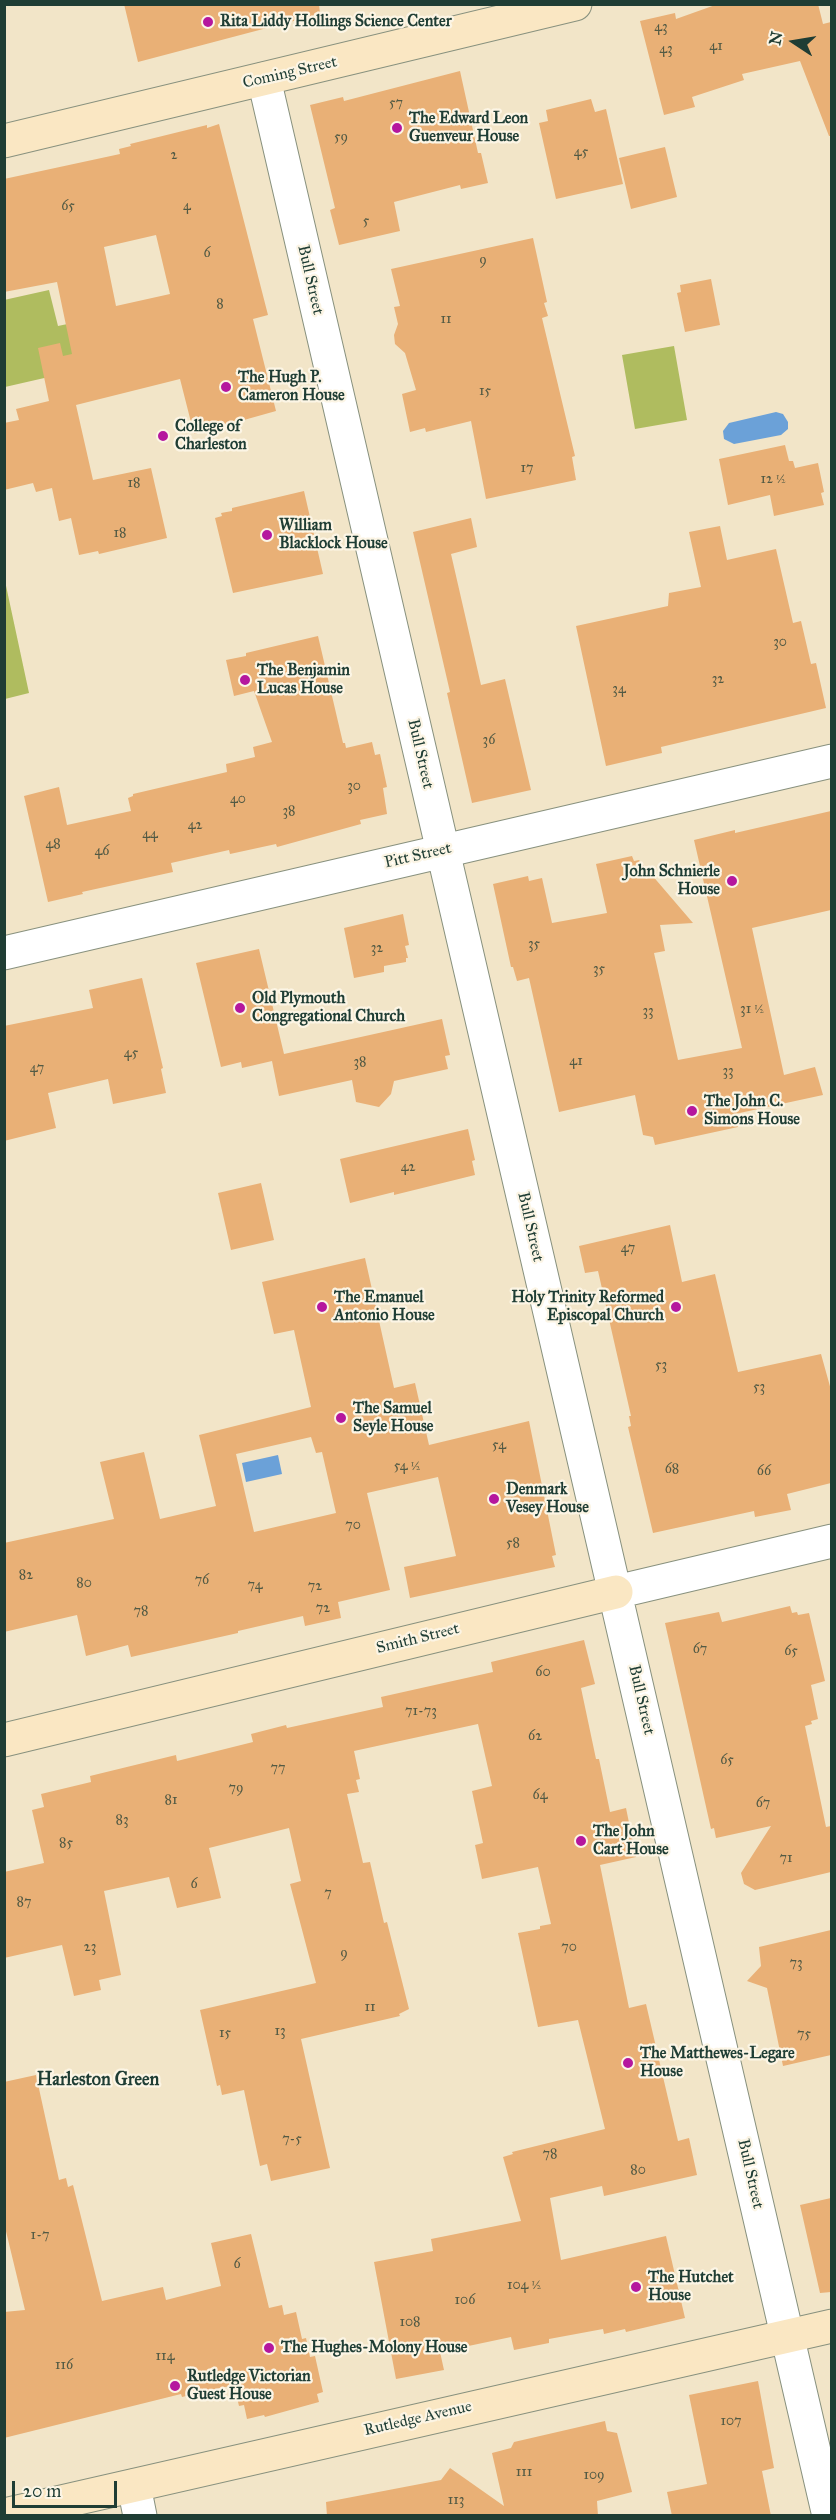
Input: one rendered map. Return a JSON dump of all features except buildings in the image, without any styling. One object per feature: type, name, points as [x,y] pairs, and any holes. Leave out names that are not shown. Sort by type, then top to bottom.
[{"type":"street","name":"Coming Street","points":[[4,141],[576,4]]},
{"type":"street","name":"Bull Street","points":[[264,79],[829,2516]]},
{"type":"street","name":"Pitt Street","points":[[4,953],[831,761]]},
{"type":"street","name":"Smith Street","points":[[4,1740],[831,1541]]},
{"type":"street","name":"Rutledge Avenue","points":[[4,2515],[137,2501],[410,2421],[831,2326]]},
{"type":"green space","points":[[49,290],[58,326],[91,319],[101,365],[5,387],[4,300]]},
{"type":"green space","points":[[674,346],[687,420],[635,429],[622,355]]},
{"type":"green space","points":[[5,581],[29,693],[4,699]]},
{"type":"water","points":[[776,412],[783,414],[788,422],[788,429],[781,435],[734,444],[724,439],[723,431],[729,423]]},
{"type":"water","points":[[278,1455],[282,1474],[246,1482],[242,1463]]},
{"type":"place","name":"Rita Liddy Hollings Science Center","points":[[208,22]]},
{"type":"place","name":"The Edward Leon Guenveur House","points":[[397,128]]},
{"type":"place","name":"The Hugh P. Cameron House","points":[[226,387]]},
{"type":"place","name":"College of Charleston","points":[[163,436]]},
{"type":"place","name":"William Blacklock House","points":[[267,535]]},
{"type":"place","name":"The Benjamin Lucas House","points":[[245,680]]},
{"type":"place","name":"John Schnierle House","points":[[732,881]]},
{"type":"place","name":"Old Plymouth Congregational Church","points":[[240,1008]]},
{"type":"place","name":"The John C. Simons House","points":[[692,1111]]},
{"type":"place","name":"The Emanuel Antonio House","points":[[322,1307]]},
{"type":"place","name":"Holy Trinity Reformed Episcopal Church","points":[[676,1307]]},
{"type":"place","name":"The Samuel Seyle House","points":[[341,1418]]},
{"type":"place","name":"Denmark Vesey House","points":[[494,1499]]},
{"type":"place","name":"The John Cart House","points":[[581,1841]]},
{"type":"place","name":"The Matthewes-Legare House","points":[[628,2063]]},
{"type":"place","name":"The Hutchet House","points":[[636,2287]]},
{"type":"place","name":"The Hughes-Molony House","points":[[269,2348]]},
{"type":"place","name":"Rutledge Victorian Guest House","points":[[175,2386]]},
{"type":"district","name":"Harleston Green","points":[[98,2081]]}]
